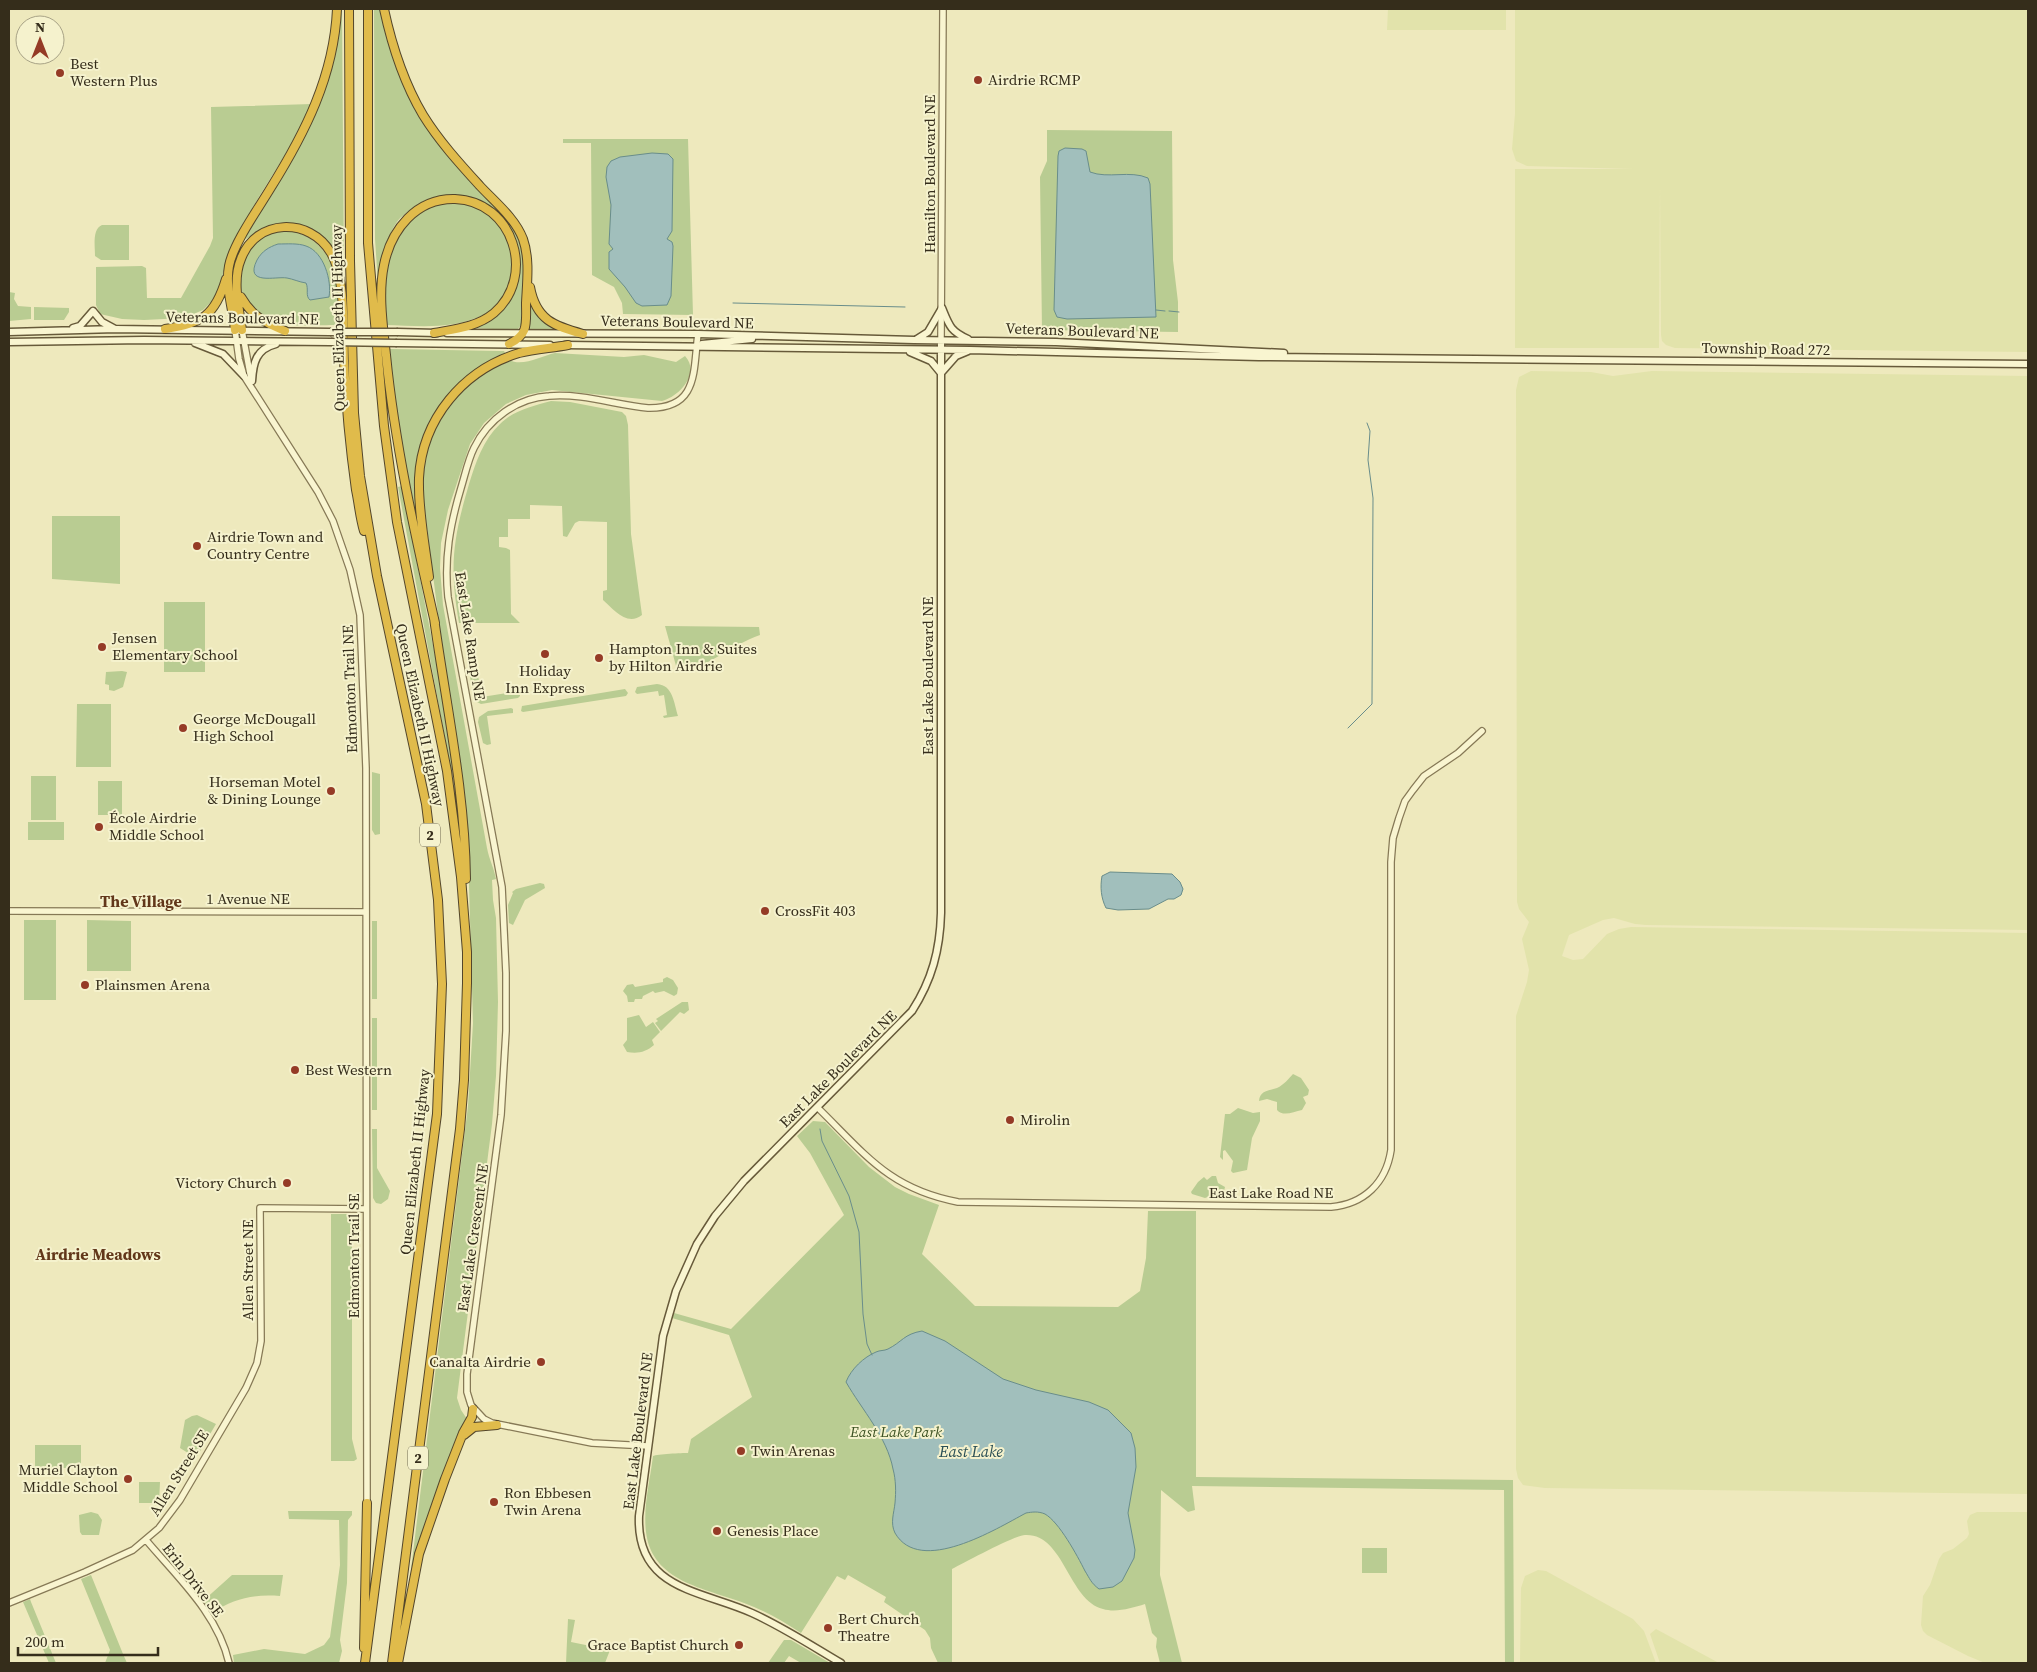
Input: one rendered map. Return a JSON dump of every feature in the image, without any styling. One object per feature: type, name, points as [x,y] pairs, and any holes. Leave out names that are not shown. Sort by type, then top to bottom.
[{"type":"highway","points":[[165,329],[189,325],[210,314],[221,296],[234,251],[304,131],[317,101],[332,50],[338,9]]},
{"type":"highway","name":"Queen Elizabeth II Highway","points":[[349,9],[350,262],[354,413],[360,476],[376,576],[426,804],[438,900],[442,1014],[440,1082],[436,1130],[364,1663]]},
{"type":"highway","name":"Queen Elizabeth II Highway","points":[[368,9],[368,242],[384,426],[398,522],[456,830],[466,934],[467,983],[464,1080],[460,1122],[392,1663]]},
{"type":"highway","points":[[384,9],[398,60],[408,86],[423,115],[457,161],[514,222],[525,245],[531,295],[542,316],[562,328],[583,334]]},
{"type":"highway","points":[[434,333],[463,328],[480,322],[494,314],[511,291],[516,276],[517,259],[513,242],[506,228],[499,218],[486,208],[463,200],[436,201],[422,207],[409,216],[398,228],[388,249],[382,276],[383,318],[395,430],[403,479],[435,623]]},
{"type":"highway","points":[[239,330],[237,271],[241,258],[250,244],[264,232],[285,226],[304,229],[324,243],[334,258],[340,282],[346,397],[354,476],[362,526],[376,576]]},
{"type":"highway","points":[[509,344],[523,334],[526,327],[527,271]]},
{"type":"highway","points":[[228,272],[239,330]]},
{"type":"highway","points":[[238,294],[248,309],[260,320],[285,331]]},
{"type":"highway","points":[[466,934],[464,822],[423,530],[419,479],[422,453],[429,431],[444,407],[457,390],[472,376],[488,366],[520,353],[568,345]]},
{"type":"highway","points":[[398,1663],[419,1554],[436,1502],[458,1445],[472,1417],[473,1409]]},
{"type":"highway","points":[[458,1445],[470,1429],[497,1425]]},
{"type":"highway","points":[[364,1663],[367,1503]]},
{"type":"main road","points":[[914,340],[928,332],[942,308]]},
{"type":"main road","points":[[942,308],[950,328],[971,341]]},
{"type":"main road","points":[[70,330],[80,326],[93,311],[102,322],[116,329]]},
{"type":"main road","name":"Veterans Boulevard NE","points":[[9,332],[165,329],[523,334],[698,334],[1056,342],[1345,357]]},
{"type":"main road","points":[[696,347],[703,344],[779,336]]},
{"type":"main road","points":[[186,340],[219,351],[244,376]]},
{"type":"main road","name":"Veterans Boulevard NE","points":[[9,342],[186,340],[1503,359]]},
{"type":"main road","name":"East Lake Boulevard NE","points":[[841,1663],[760,1616],[671,1583],[658,1571],[645,1552],[640,1534],[639,1516],[663,1336],[676,1291],[703,1234],[731,1196],[912,1011],[932,975],[938,948],[940,913],[941,340]]},
{"type":"main road","points":[[252,381],[252,367],[258,354],[270,346],[287,342]]},
{"type":"main road","points":[[904,350],[931,361],[940,373],[956,356],[970,350]]},
{"type":"main road","name":"Township Road 272","points":[[1503,359],[2028,364]]},
{"type":"street","name":"Hamilton Boulevard NE","points":[[941,340],[943,9]]},
{"type":"street","name":"Edmonton Trail NE","points":[[239,330],[244,376],[318,492],[343,546],[356,591],[363,668],[366,768],[366,1008]]},
{"type":"street","name":"East Lake Ramp NE","points":[[502,887],[446,583],[448,536],[471,455],[483,433],[500,416],[518,404],[540,397],[573,397],[648,408],[663,407],[671,404],[685,393],[693,380],[698,334]]},
{"type":"street","name":"Edmonton Trail NE","points":[[240,341],[256,395]]},
{"type":"street","name":"East Lake Road NE","points":[[818,1108],[874,1163],[890,1176],[922,1193],[958,1202],[1331,1207],[1358,1200],[1378,1184],[1388,1166],[1391,1150],[1391,862],[1393,838],[1406,801],[1424,776],[1458,753],[1482,731]]},
{"type":"street","name":"East Lake Crescent NE","points":[[473,1409],[468,1398],[467,1378],[498,1149],[504,1075],[506,972],[502,887]]},
{"type":"street","name":"1 Avenue NE","points":[[9,911],[366,912]]},
{"type":"street","name":"Edmonton Trail SE","points":[[366,1008],[367,1503]]},
{"type":"street","name":"Allen Street NE","points":[[260,1332],[260,1208],[366,1209]]},
{"type":"street","name":"Allen Street SE","points":[[9,1603],[120,1557],[146,1540],[164,1522],[180,1500],[246,1388],[257,1363],[260,1332]]},
{"type":"street","points":[[473,1409],[484,1419],[497,1425],[592,1443],[648,1446]]},
{"type":"street","name":"Erin Drive SE","points":[[146,1540],[204,1610],[220,1635],[229,1663]]},
{"type":"green space","points":[[339,9],[342,9],[344,275],[326,243],[305,226],[292,224],[278,225],[262,230],[244,240],[299,146],[322,95]]},
{"type":"green space","points":[[374,9],[380,9],[390,48],[404,85],[424,121],[454,163],[513,228],[523,253],[524,273],[522,324],[517,330],[469,328],[489,320],[504,306],[512,294],[520,271],[518,249],[510,229],[496,213],[478,201],[458,195],[436,197],[414,207],[403,216],[397,222],[386,244],[378,284],[375,239]]},
{"type":"green space","points":[[1388,9],[1506,9],[1506,30],[1387,30]]},
{"type":"green space","points":[[1515,9],[2028,9],[2028,352],[1675,348],[1666,345],[1662,341],[1661,335],[1660,185],[1659,348],[1515,348],[1515,169],[1633,169],[1527,166],[1516,161],[1512,149],[1515,114]]},
{"type":"green space","points":[[312,104],[234,242],[214,303],[210,303],[203,310],[184,318],[122,319],[100,314],[96,305],[96,267],[142,266],[146,268],[147,298],[181,298],[210,246],[213,238],[211,107]]},
{"type":"green space","points":[[1047,130],[1172,131],[1173,260],[1178,302],[1178,332],[1042,330],[1040,177],[1047,161]]},
{"type":"green space","points":[[563,139],[688,139],[693,315],[623,314],[622,303],[614,287],[592,275],[591,143],[563,143]]},
{"type":"green space","points":[[444,203],[473,205],[491,216],[502,229],[509,244],[513,260],[512,277],[507,292],[497,305],[472,320],[435,326],[385,325],[385,281],[390,253],[395,240],[402,228],[412,217],[427,208]]},
{"type":"green space","points":[[102,225],[129,225],[129,260],[101,260],[95,256],[95,234]]},
{"type":"green space","points":[[279,230],[291,231],[311,239],[326,254],[335,274],[337,286],[336,325],[274,323],[258,313],[245,299],[242,293],[240,278],[242,263],[248,249],[255,242]]},
{"type":"green space","points":[[9,292],[15,293],[14,299],[18,306],[31,307],[31,319],[9,321]]},
{"type":"green space","points":[[529,299],[538,315],[555,330],[528,330]]},
{"type":"green space","points":[[34,307],[69,308],[69,312],[64,320],[34,320]]},
{"type":"green space","points":[[390,349],[504,351],[506,354],[492,360],[464,380],[440,405],[431,420],[424,435],[421,450],[419,519],[417,521],[415,520],[399,435]]},
{"type":"green space","points":[[555,353],[624,357],[644,355],[676,362],[685,356],[691,370],[686,383],[681,389],[669,399],[662,401],[552,390],[526,395],[506,404],[484,423],[470,444],[448,510],[441,543],[440,568],[443,605],[487,848],[496,879],[492,880],[496,918],[498,1002],[496,1076],[492,1124],[457,1398],[461,1410],[467,1419],[443,1474],[411,1569],[468,1106],[473,1023],[468,850],[426,519],[423,473],[430,442],[437,427],[454,400],[466,388],[482,374],[509,360],[526,362]]},
{"type":"green space","points":[[1531,371],[1591,372],[1613,376],[1652,371],[2028,376],[2028,930],[1646,925],[1614,918],[1603,920],[1569,935],[1562,956],[1573,960],[1583,959],[1607,934],[1631,927],[2028,933],[2028,1494],[1545,1488],[1523,1485],[1518,1478],[1516,1469],[1516,1016],[1529,970],[1522,939],[1529,922],[1519,909],[1517,902],[1516,390],[1519,377]]},
{"type":"green space","points":[[551,401],[570,402],[622,412],[626,416],[628,425],[631,534],[642,615],[631,619],[626,618],[603,600],[603,591],[607,590],[607,522],[579,521],[575,523],[567,537],[563,536],[562,506],[530,505],[530,519],[508,519],[508,537],[499,537],[499,547],[510,550],[511,614],[520,623],[459,623],[454,585],[454,553],[459,521],[477,460],[489,437],[505,419],[524,409]]},
{"type":"green space","points":[[402,486],[440,681],[452,763],[452,776],[398,487]]},
{"type":"green space","points":[[52,516],[120,516],[120,584],[52,579]]},
{"type":"green space","points":[[164,602],[205,602],[205,672],[164,672]]},
{"type":"green space","points":[[665,626],[759,627],[760,635],[739,644],[700,666],[678,673]]},
{"type":"green space","points":[[476,665],[482,697],[520,691],[520,696],[518,698],[481,704],[475,701],[469,672],[471,667]]},
{"type":"green space","points":[[106,672],[127,672],[123,687],[114,691],[109,690],[109,685],[105,684]]},
{"type":"green space","points":[[657,684],[670,691],[678,716],[664,718],[663,716],[667,715],[664,695],[659,696],[658,691],[637,694],[635,692],[637,687]]},
{"type":"green space","points":[[625,689],[628,693],[626,696],[521,711],[522,706]]},
{"type":"green space","points":[[77,704],[111,704],[111,767],[76,767]]},
{"type":"green space","points":[[511,708],[513,713],[487,716],[491,744],[483,743],[478,722],[479,717],[488,711]]},
{"type":"green space","points":[[372,772],[380,774],[380,834],[375,835],[372,830]]},
{"type":"green space","points":[[31,776],[56,776],[56,820],[31,820]]},
{"type":"green space","points":[[98,781],[122,781],[122,815],[98,815]]},
{"type":"green space","points":[[28,822],[64,822],[64,840],[28,840]]},
{"type":"green space","points":[[540,883],[544,884],[545,888],[525,900],[513,925],[509,923],[508,905],[512,892],[516,889]]},
{"type":"green space","points":[[24,920],[56,920],[56,1000],[24,1000]]},
{"type":"green space","points":[[87,920],[131,921],[131,971],[87,971]]},
{"type":"green space","points":[[372,921],[377,921],[377,999],[372,999]]},
{"type":"green space","points":[[667,977],[673,980],[678,988],[677,994],[674,996],[664,991],[655,993],[653,991],[643,996],[642,999],[628,1002],[627,996],[623,991],[627,985],[633,984],[635,987],[663,982],[663,979]]},
{"type":"green space","points":[[682,1002],[688,1002],[689,1010],[684,1014],[680,1012],[661,1031],[655,1023],[658,1021],[656,1019]]},
{"type":"green space","points":[[639,1015],[646,1027],[653,1022],[660,1032],[652,1040],[654,1045],[645,1051],[638,1053],[627,1052],[623,1045],[627,1040],[627,1018]]},
{"type":"green space","points":[[372,1018],[377,1018],[377,1110],[372,1110]]},
{"type":"green space","points":[[1293,1074],[1301,1078],[1309,1090],[1308,1095],[1303,1097],[1306,1103],[1302,1110],[1282,1113],[1277,1110],[1277,1102],[1267,1099],[1259,1101],[1263,1093],[1280,1087]]},
{"type":"green space","points":[[1238,1108],[1253,1113],[1260,1112],[1260,1121],[1252,1138],[1247,1170],[1233,1173],[1231,1171],[1233,1161],[1225,1150],[1223,1151],[1223,1160],[1220,1157],[1225,1114],[1230,1114]]},
{"type":"green space","name":"East Lake Park","points":[[813,1121],[825,1122],[869,1167],[895,1187],[939,1205],[922,1254],[975,1306],[1118,1307],[1140,1291],[1146,1258],[1148,1211],[1196,1211],[1196,1477],[1513,1480],[1514,1663],[1505,1663],[1504,1490],[1192,1486],[1195,1510],[1188,1512],[1161,1490],[1160,1575],[1182,1663],[1160,1663],[1156,1647],[1157,1638],[1152,1633],[1145,1604],[1124,1610],[1113,1610],[1103,1609],[1091,1603],[1073,1581],[1058,1555],[1049,1544],[1038,1537],[1019,1536],[952,1569],[952,1663],[938,1663],[931,1648],[930,1638],[925,1630],[884,1602],[886,1597],[848,1575],[845,1580],[837,1576],[801,1633],[759,1609],[697,1587],[669,1572],[658,1562],[650,1549],[646,1532],[646,1504],[653,1456],[688,1453],[691,1439],[752,1397],[729,1335],[672,1318],[674,1313],[731,1329],[844,1215],[810,1153],[797,1136]]},
{"type":"green space","points":[[372,1129],[377,1129],[377,1168],[390,1191],[388,1199],[381,1204],[376,1203],[373,1198]]},
{"type":"green space","points":[[1212,1176],[1216,1176],[1218,1183],[1225,1187],[1224,1191],[1205,1198],[1192,1194],[1191,1192],[1198,1182],[1204,1177],[1207,1180]]},
{"type":"green space","points":[[331,1214],[352,1214],[359,1219],[352,1225],[352,1439],[357,1459],[354,1461],[331,1461]]},
{"type":"green space","points":[[197,1415],[216,1424],[196,1458],[180,1448],[185,1420]]},
{"type":"green space","points":[[35,1445],[81,1445],[81,1468],[35,1468]]},
{"type":"green space","points":[[139,1482],[160,1482],[159,1503],[139,1503]]},
{"type":"green space","points":[[288,1511],[352,1511],[352,1515],[348,1520],[347,1583],[340,1640],[342,1651],[339,1663],[234,1663],[233,1655],[264,1649],[305,1654],[324,1645],[330,1637],[340,1565],[339,1520],[289,1519]]},
{"type":"green space","points":[[91,1512],[98,1514],[102,1520],[99,1535],[82,1535],[80,1532],[79,1515]]},
{"type":"green space","points":[[1977,1512],[2028,1512],[2028,1663],[1985,1663],[1927,1635],[1923,1631],[1921,1625],[1923,1596],[1930,1585],[1939,1559],[1943,1553],[1953,1549],[1967,1538],[1969,1534],[1967,1521],[1970,1515]]},
{"type":"green space","points":[[1362,1548],[1387,1548],[1387,1573],[1362,1573]]},
{"type":"green space","points":[[1538,1570],[1546,1571],[1633,1619],[1644,1631],[1656,1663],[1520,1663],[1521,1588],[1525,1576]]},
{"type":"green space","points":[[91,1575],[127,1663],[105,1663],[110,1650],[81,1579]]},
{"type":"green space","points":[[232,1575],[283,1575],[280,1596],[244,1598],[212,1613],[203,1601]]},
{"type":"green space","points":[[30,1599],[56,1663],[49,1663],[23,1602]]},
{"type":"green space","points":[[568,1619],[575,1620],[571,1642],[610,1650],[605,1663],[566,1663]]},
{"type":"green space","points":[[1656,1629],[1719,1663],[1660,1663],[1650,1634]]},
{"type":"green space","points":[[784,1640],[791,1640],[830,1663],[801,1663],[789,1656],[784,1663],[768,1663]]},
{"type":"water","points":[[1065,148],[1086,151],[1090,172],[1104,175],[1134,175],[1148,178],[1150,184],[1156,317],[1067,319],[1057,317],[1054,310],[1058,156],[1059,151]]},
{"type":"water","points":[[652,153],[668,154],[673,159],[672,231],[667,239],[672,242],[673,246],[671,296],[667,305],[642,306],[636,303],[609,269],[609,252],[613,249],[609,244],[611,205],[606,177],[607,167],[611,161],[620,157]]},
{"type":"water","points":[[278,244],[303,245],[318,254],[328,275],[329,297],[310,300],[306,283],[287,278],[263,278],[255,274],[254,268],[261,254]]},
{"type":"water","points":[[1110,872],[1172,874],[1180,882],[1183,889],[1181,895],[1174,899],[1168,899],[1149,909],[1118,910],[1106,908],[1102,896],[1101,880],[1102,876]]},
{"type":"water","name":"East Lake","points":[[922,1331],[945,1341],[1003,1379],[1036,1390],[1089,1402],[1108,1410],[1131,1433],[1135,1448],[1136,1467],[1128,1513],[1135,1550],[1134,1558],[1122,1581],[1113,1587],[1099,1589],[1096,1587],[1062,1531],[1050,1518],[1040,1512],[1026,1513],[978,1538],[940,1550],[922,1550],[907,1545],[895,1533],[893,1522],[895,1482],[890,1457],[880,1435],[846,1382],[858,1364],[867,1357],[878,1351],[888,1349],[911,1334]]},
{"type":"waterway","points":[[733,303],[905,307]]},
{"type":"waterway","points":[[1156,310],[1165,311]]},
{"type":"waterway","points":[[1169,311],[1179,312]]},
{"type":"waterway","points":[[1348,728],[1372,704],[1373,498],[1368,460],[1370,431],[1367,423]]},
{"type":"waterway","points":[[820,1129],[822,1141],[849,1196],[859,1232],[863,1314],[867,1344],[872,1355]]},
{"type":"place","name":"Best Western Plus","points":[[60,73]]},
{"type":"place","name":"Airdrie RCMP","points":[[978,80]]},
{"type":"place","name":"Airdrie Town and Country Centre","points":[[197,546]]},
{"type":"place","name":"Jensen Elementary School","points":[[102,647]]},
{"type":"place","name":"Holiday Inn Express","points":[[545,654]]},
{"type":"place","name":"Hampton Inn & Suites by Hilton Airdrie","points":[[599,658]]},
{"type":"place","name":"George McDougall High School","points":[[183,728]]},
{"type":"place","name":"Horseman Motel & Dining Lounge","points":[[331,791]]},
{"type":"place","name":"École Airdrie Middle School","points":[[99,827]]},
{"type":"place","name":"CrossFit 403","points":[[765,911]]},
{"type":"place","name":"Plainsmen Arena","points":[[85,985]]},
{"type":"place","name":"Best Western","points":[[295,1070]]},
{"type":"place","name":"Mirolin","points":[[1010,1120]]},
{"type":"place","name":"Victory Church","points":[[287,1183]]},
{"type":"place","name":"Canalta Airdrie","points":[[541,1362]]},
{"type":"place","name":"Twin Arenas","points":[[741,1451]]},
{"type":"place","name":"Muriel Clayton Middle School","points":[[128,1479]]},
{"type":"place","name":"Ron Ebbesen Twin Arena","points":[[494,1502]]},
{"type":"place","name":"Genesis Place","points":[[717,1531]]},
{"type":"place","name":"Bert Church Theatre","points":[[828,1628]]},
{"type":"place","name":"Grace Baptist Church","points":[[739,1645]]},
{"type":"district","name":"The Village","points":[[141,901]]},
{"type":"district","name":"Airdrie Meadows","points":[[98,1254]]}]
